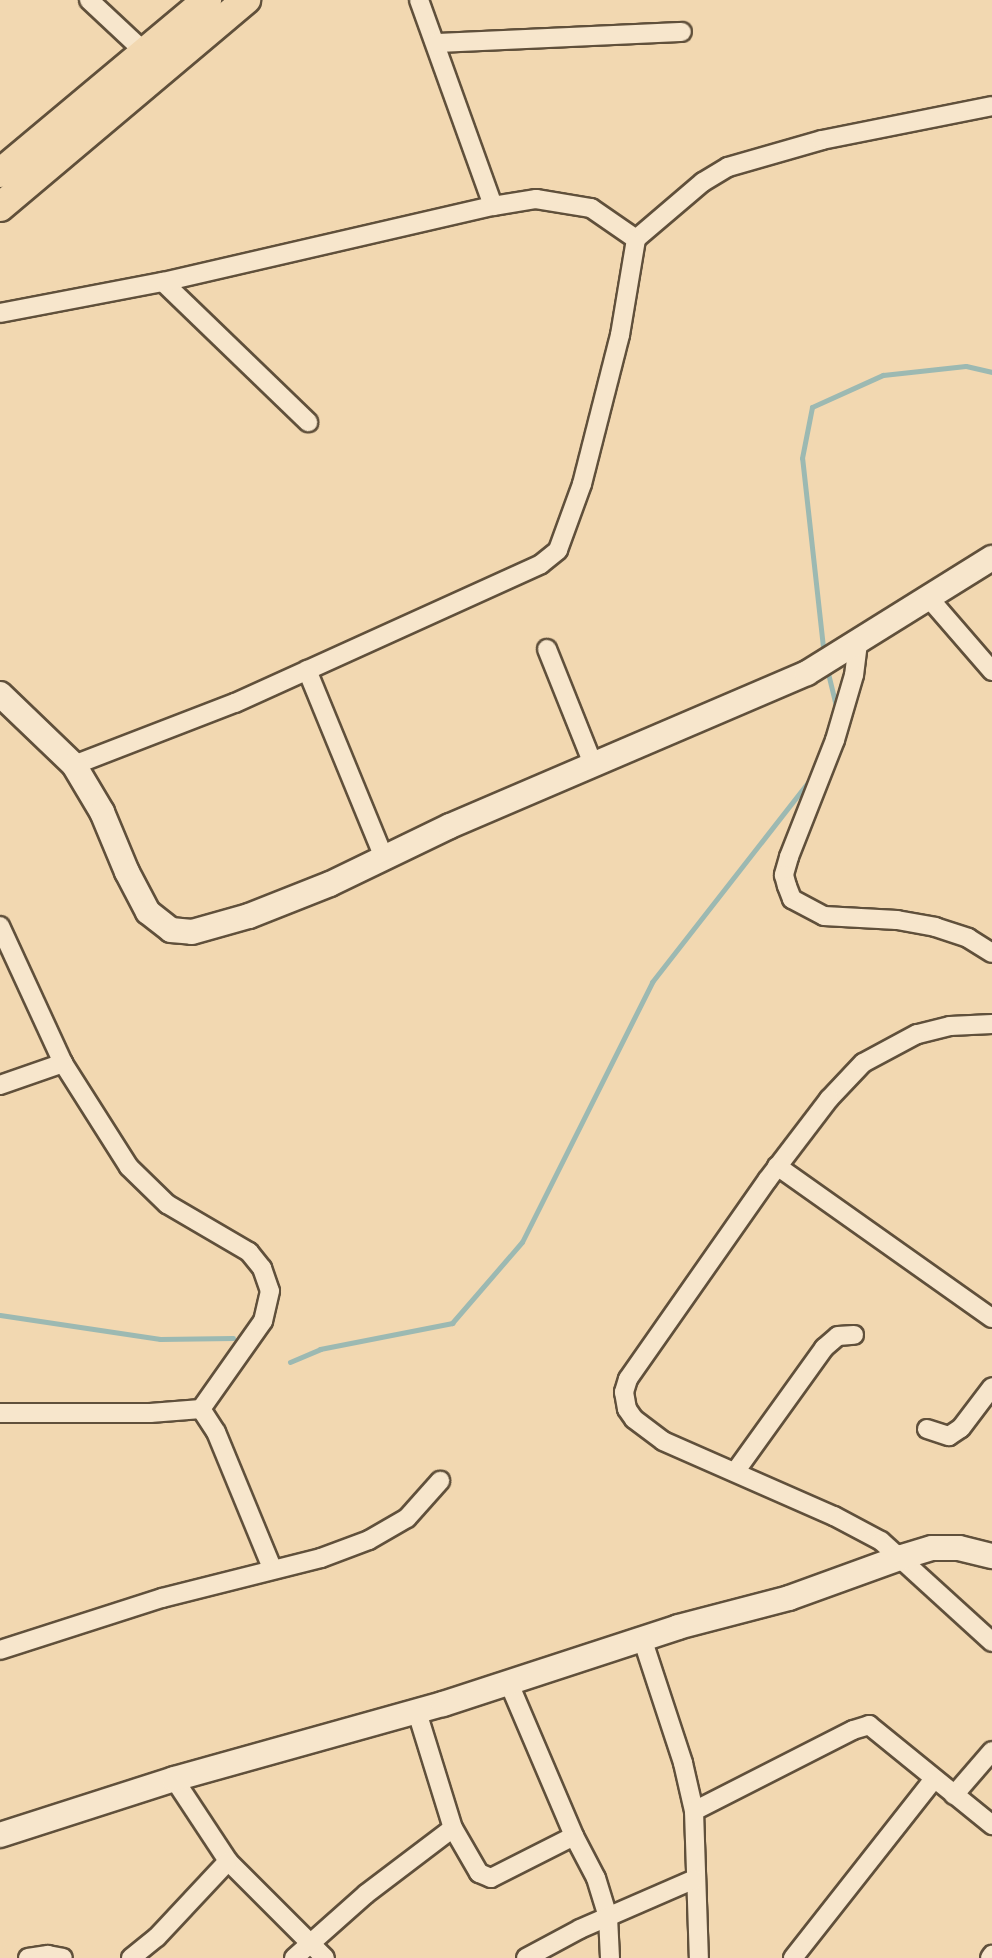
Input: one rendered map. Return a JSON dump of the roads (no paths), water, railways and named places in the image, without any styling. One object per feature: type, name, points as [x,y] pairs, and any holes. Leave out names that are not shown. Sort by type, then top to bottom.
[{"type":"main road","points":[[0,207],[154,60],[207,0]]},
{"type":"main road","points":[[0,173],[154,60],[246,0]]},
{"type":"street","points":[[89,0],[154,60]]},
{"type":"street","points":[[419,0],[493,206]]},
{"type":"street","points":[[436,43],[682,32]]},
{"type":"street","points":[[74,765],[184,725],[512,579],[558,550],[582,484],[616,350],[636,239],[703,182],[728,167],[822,140],[992,106]]},
{"type":"street","points":[[0,313],[163,282],[493,206],[536,199],[591,208],[636,239]]},
{"type":"street","points":[[163,282],[308,422]]},
{"type":"street","points":[[0,694],[74,765],[98,805],[142,903],[158,922],[171,930],[201,930],[249,916],[818,667],[992,558]]},
{"type":"street","points":[[928,597],[992,671]]},
{"type":"street","points":[[858,643],[854,675],[835,740],[784,875],[792,899],[805,909],[824,916],[897,920],[935,927],[968,938],[992,953]]},
{"type":"street","points":[[547,649],[593,764]]},
{"type":"street","points":[[307,670],[384,858]]},
{"type":"street","points":[[0,926],[63,1063],[143,1184],[167,1204],[249,1252],[270,1281],[270,1301],[263,1321],[201,1409]]},
{"type":"street","points":[[992,1024],[950,1026],[917,1034],[863,1063],[777,1166],[628,1379],[624,1392],[627,1409],[652,1435],[834,1516],[902,1557],[951,1608],[992,1642]]},
{"type":"street","points":[[0,1085],[63,1063]]},
{"type":"street","points":[[777,1166],[992,1318]]},
{"type":"street","points":[[735,1472],[824,1348],[838,1336],[854,1335]]},
{"type":"street","points":[[927,1429],[949,1436],[961,1428],[992,1387]]},
{"type":"street","points":[[0,1413],[150,1413],[201,1409]]},
{"type":"street","points":[[201,1409],[216,1432],[272,1568]]},
{"type":"street","points":[[0,1650],[162,1598],[321,1558],[387,1532],[407,1518],[440,1481]]},
{"type":"street","points":[[0,1835],[174,1779],[417,1712],[642,1638],[789,1598],[932,1548],[959,1548],[992,1556]]},
{"type":"street","points":[[642,1638],[683,1763],[694,1811],[699,1958]]},
{"type":"street","points":[[508,1681],[574,1836],[596,1878],[608,1917],[610,1958]]},
{"type":"street","points":[[417,1712],[453,1828],[473,1866],[485,1878],[511,1869],[574,1836]]},
{"type":"street","points":[[694,1811],[866,1726],[876,1729],[992,1825]]},
{"type":"street","points":[[954,1795],[992,1751]]},
{"type":"street","points":[[174,1779],[228,1861],[325,1958]]},
{"type":"street","points":[[793,1958],[934,1779]]},
{"type":"street","points":[[294,1958],[366,1894],[453,1828]]},
{"type":"street","points":[[131,1958],[157,1937],[228,1861]]},
{"type":"street","points":[[526,1958],[608,1917],[695,1879]]},
{"type":"street","points":[[28,1958],[48,1955],[63,1958]]},
{"type":"waterway","points":[[824,656],[802,458],[812,407],[883,375],[966,366],[992,372]]},
{"type":"waterway","points":[[827,669],[837,710]]},
{"type":"waterway","points":[[290,1362],[320,1349],[452,1323],[522,1242],[652,982],[809,781],[815,767]]},
{"type":"waterway","points":[[0,1315],[160,1339],[233,1338]]}]
